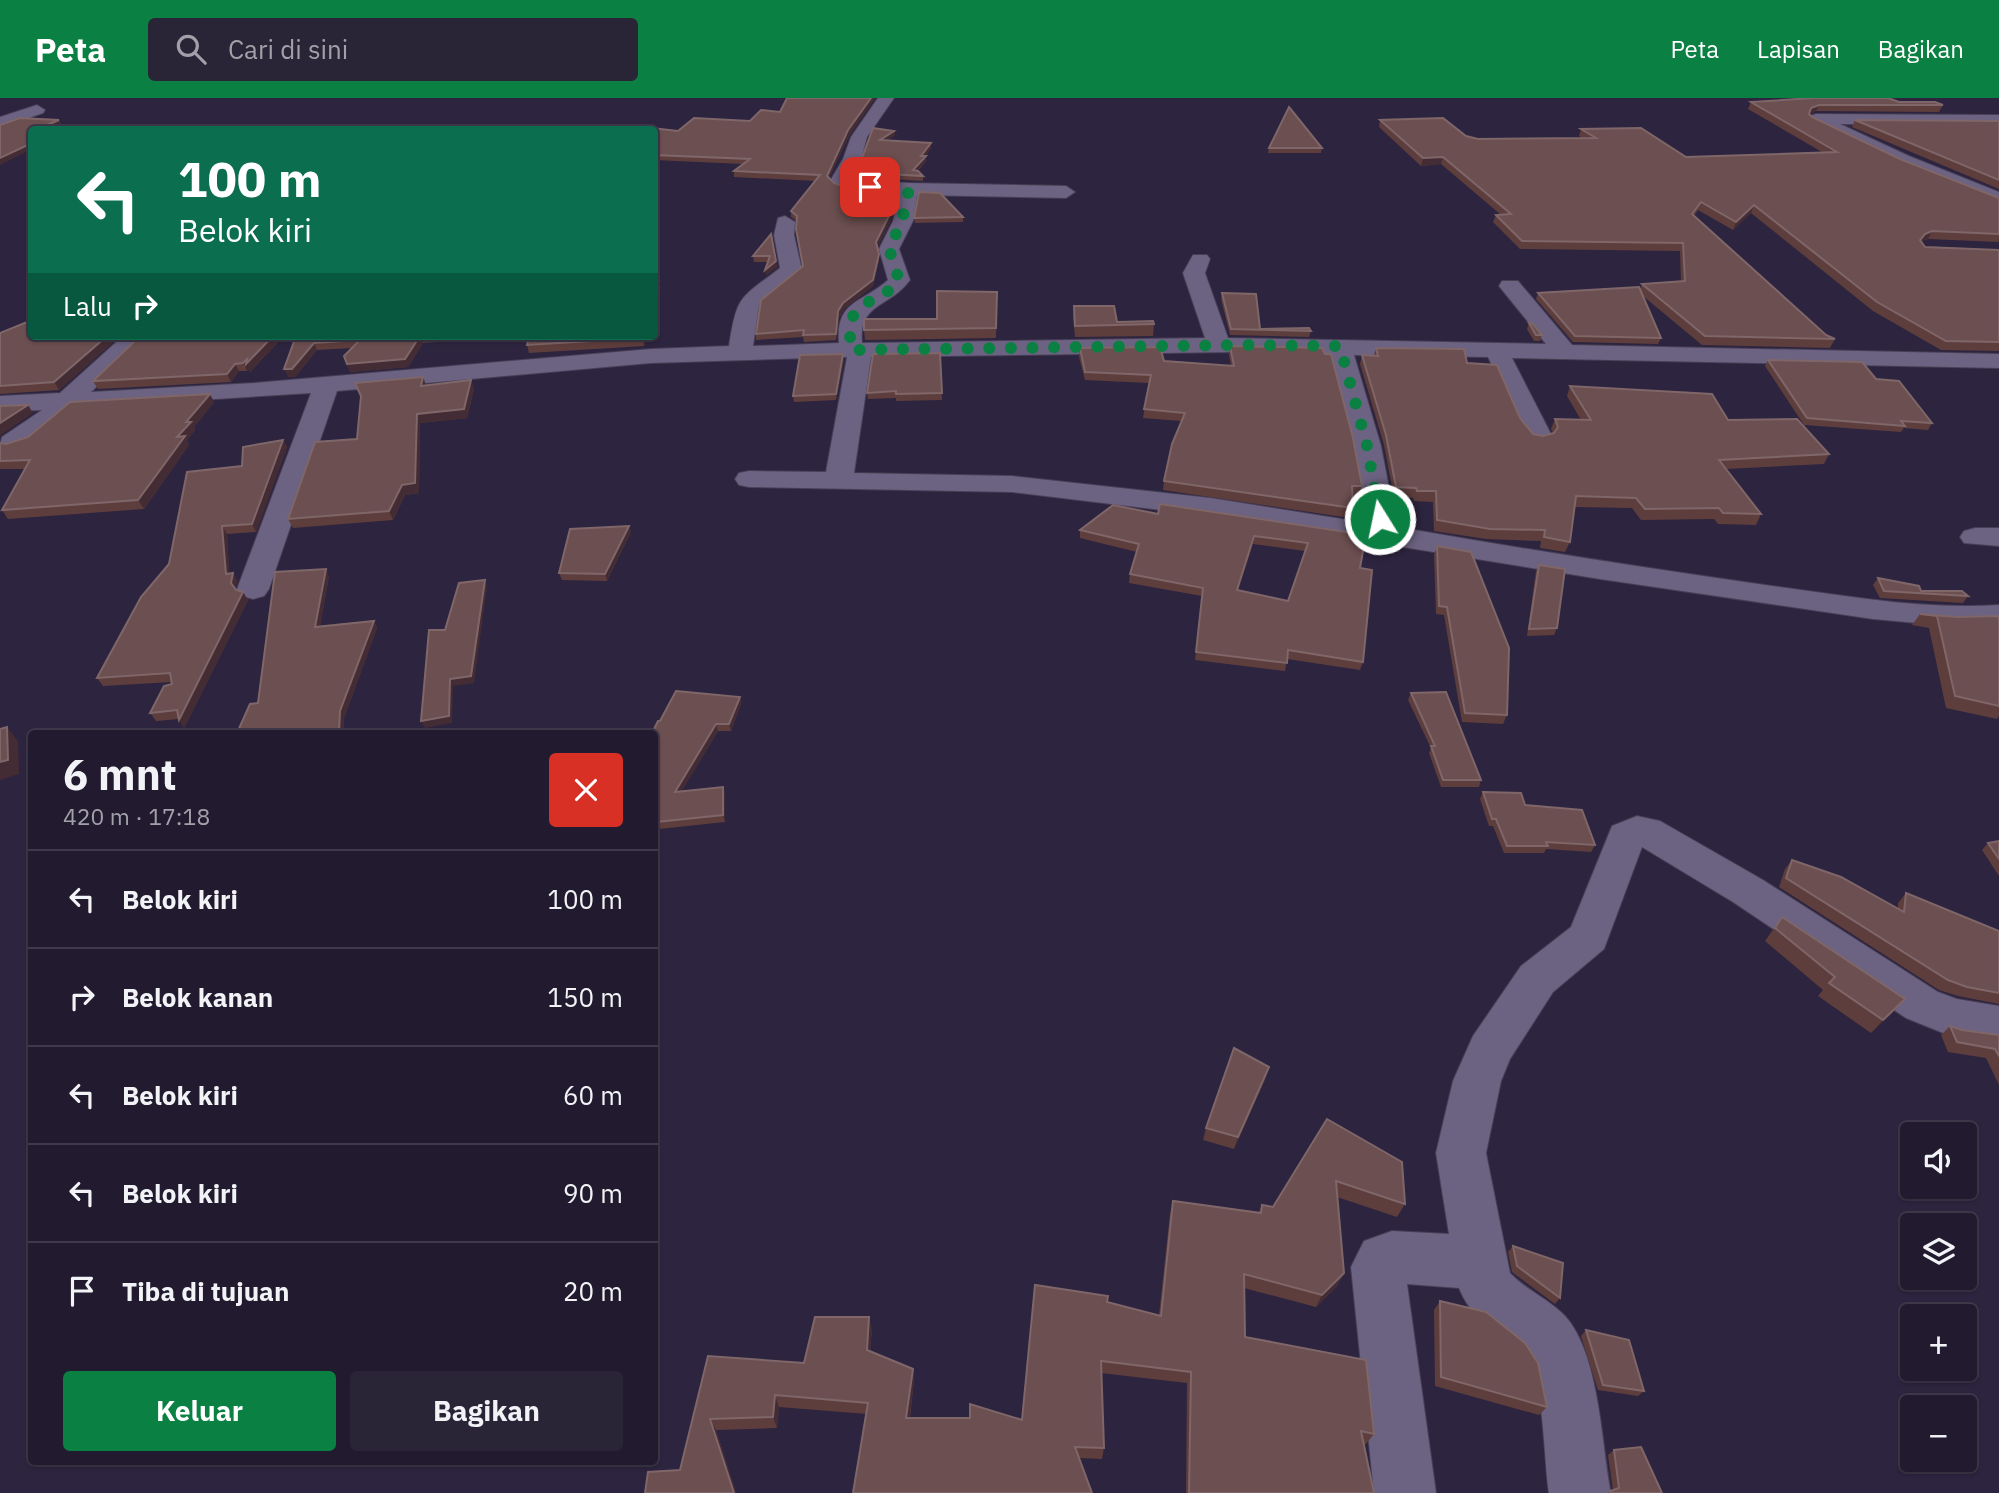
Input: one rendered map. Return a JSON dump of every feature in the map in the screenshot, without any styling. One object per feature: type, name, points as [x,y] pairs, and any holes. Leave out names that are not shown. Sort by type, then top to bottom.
[{"type":"street","points":[[886,98],[859,137],[852,159],[839,181],[851,186],[909,189],[1066,192]]},
{"type":"street","points":[[0,123],[37,110]]},
{"type":"street","points":[[1999,120],[1816,119],[1903,160],[1999,199]]},
{"type":"street","points":[[839,479],[855,350],[850,321],[856,312],[898,282],[889,249],[902,221],[909,189]]},
{"type":"street","points":[[740,354],[746,310],[750,302],[791,270],[792,259],[782,232],[785,222]]},
{"type":"street","points":[[1200,259],[1195,269],[1195,277],[1219,345]]},
{"type":"street","points":[[1510,286],[1565,352]]},
{"type":"street","points":[[12,443],[30,434],[133,340]]},
{"type":"street","points":[[1340,346],[1367,446],[1380,519],[1385,528],[1401,537]]},
{"type":"street","points":[[0,404],[327,385],[651,356],[855,350],[1340,346],[1999,361]]},
{"type":"street","points":[[1496,349],[1539,436]]},
{"type":"street","points":[[253,589],[327,385]]},
{"type":"street","points":[[749,479],[1012,484],[1211,507],[1636,577],[1910,613],[1974,618],[1999,615]]},
{"type":"street","points":[[1580,1493],[1561,1365],[1546,1336],[1490,1294],[1485,1285],[1461,1153],[1477,1081],[1490,1049],[1537,979],[1590,937],[1630,831],[1646,831],[1748,891],[1922,1005],[1953,1017],[1999,1025]]},
{"type":"street","points":[[1405,1493],[1378,1267],[1383,1260],[1392,1257],[1481,1263]]},
{"type":"building","points":[[787,98],[871,98],[848,130],[827,176],[834,183],[851,189],[895,191],[890,214],[876,242],[879,254],[873,280],[843,303],[838,311],[836,334],[803,335],[804,330],[756,334],[761,300],[803,266],[796,229],[797,216],[791,211],[820,175],[734,171],[750,159],[658,155],[658,129],[678,131],[694,118],[750,121],[761,110],[780,112]]},
{"type":"building","points":[[1813,98],[1888,98],[1899,102],[1935,102],[1943,105],[1819,105],[1811,108],[1809,114],[1900,159],[1999,198],[1999,234],[1932,231],[1920,240],[1925,247],[1999,250],[1999,342],[1946,341],[1877,302],[1754,205],[1736,222],[1701,202],[1692,214],[1826,335],[1835,339],[1705,336],[1642,284],[1685,281],[1683,243],[1522,241],[1496,215],[1511,214],[1443,157],[1423,158],[1380,120],[1443,118],[1466,136],[1478,139],[1596,138],[1581,129],[1641,128],[1686,157],[1837,152],[1751,102]]},
{"type":"building","points":[[1289,107],[1322,148],[1269,148]]},
{"type":"building","points":[[20,118],[59,120],[47,125],[67,126],[28,126],[28,145],[0,158],[0,125]]},
{"type":"building","points":[[1855,120],[1999,121],[1999,180]]},
{"type":"building","points":[[873,128],[894,131],[880,140],[931,143],[921,156],[926,156],[913,170],[923,176],[853,172]]},
{"type":"building","points":[[919,192],[940,193],[963,217],[914,218]]},
{"type":"building","points":[[771,234],[776,261],[765,270],[770,256],[753,256]]},
{"type":"building","points":[[1639,287],[1661,338],[1575,336],[1538,293]]},
{"type":"building","points":[[937,291],[997,292],[996,328],[864,330],[864,319],[937,319]]},
{"type":"building","points":[[1222,293],[1256,294],[1260,329],[1309,328],[1311,331],[1231,329]]},
{"type":"building","points":[[1074,306],[1114,306],[1117,322],[1153,321],[1154,324],[1075,326]]},
{"type":"building","points":[[28,322],[28,340],[102,340],[54,382],[0,386],[0,333]]},
{"type":"building","points":[[1529,323],[1533,324],[1542,335],[1536,335]]},
{"type":"building","points":[[136,340],[269,340],[246,364],[247,359],[243,363],[235,364],[227,374],[93,381]]},
{"type":"building","points":[[295,340],[360,340],[314,343],[292,369],[284,369]]},
{"type":"building","points":[[360,340],[417,340],[405,359],[347,364],[344,356]]},
{"type":"building","points":[[528,340],[609,340],[527,345]]},
{"type":"building","points":[[1230,346],[1322,348],[1325,354],[1331,354],[1353,438],[1362,486],[1352,486],[1353,508],[1164,481],[1172,444],[1185,413],[1144,409],[1151,375],[1085,372],[1080,348],[1160,347],[1164,361],[1234,366]]},
{"type":"building","points":[[1376,348],[1464,349],[1467,363],[1497,365],[1520,418],[1533,434],[1543,436],[1554,433],[1558,427],[1555,419],[1591,420],[1570,386],[1712,394],[1728,420],[1797,419],[1829,454],[1719,460],[1761,514],[1723,513],[1719,508],[1645,509],[1636,498],[1576,496],[1570,542],[1544,537],[1545,530],[1490,529],[1437,520],[1436,491],[1396,487],[1386,435],[1362,355],[1378,356]]},
{"type":"building","points":[[940,353],[942,393],[867,393],[873,354]]},
{"type":"building","points":[[843,354],[836,394],[793,396],[800,355]]},
{"type":"building","points":[[1768,360],[1862,362],[1876,379],[1899,381],[1932,423],[1901,421],[1905,426],[1807,418]]},
{"type":"building","points":[[423,377],[421,386],[471,380],[464,409],[417,414],[415,483],[402,485],[389,511],[288,519],[315,442],[357,439],[361,396],[355,383]]},
{"type":"building","points":[[210,394],[186,422],[191,422],[177,437],[185,436],[138,500],[2,510],[30,460],[0,461],[0,443],[6,444],[28,437],[70,402]]},
{"type":"building","points":[[28,405],[0,423],[0,406]]},
{"type":"building","points":[[283,440],[252,524],[222,526],[226,574],[233,573],[231,583],[236,590],[243,592],[179,720],[177,710],[150,713],[164,686],[172,684],[170,673],[97,678],[141,597],[169,564],[187,472],[242,466],[243,447]]},
{"type":"building","points":[[1160,504],[1353,533],[1353,538],[1365,540],[1360,568],[1372,570],[1363,662],[1288,650],[1287,663],[1196,652],[1203,588],[1130,574],[1139,544],[1080,530],[1113,505],[1158,514]],"holes":[[[1254,536],[1308,543],[1288,601],[1237,590]]]},
{"type":"building","points":[[629,526],[605,574],[559,573],[570,529]]},
{"type":"building","points":[[1437,546],[1471,552],[1509,648],[1507,715],[1465,713],[1447,607],[1439,606]]},
{"type":"building","points":[[1539,565],[1565,569],[1557,628],[1529,629]]},
{"type":"building","points":[[326,569],[315,627],[374,621],[340,711],[339,730],[238,730],[250,704],[258,703],[275,572]]},
{"type":"building","points":[[1878,578],[1919,586],[1921,591],[1962,591],[1968,596],[1884,591]]},
{"type":"building","points":[[485,580],[471,676],[450,679],[449,716],[421,721],[429,630],[445,630],[459,583]]},
{"type":"building","points":[[1920,614],[1999,618],[1999,706],[1955,696],[1937,616]]},
{"type":"building","points":[[676,691],[740,697],[729,724],[716,724],[675,792],[723,787],[723,815],[658,822],[658,730],[654,730]]},
{"type":"building","points":[[1446,692],[1481,780],[1443,780],[1431,746],[1435,746],[1411,693]]},
{"type":"building","points":[[7,727],[8,760],[0,762],[0,729]]},
{"type":"building","points":[[1483,792],[1521,793],[1525,805],[1582,810],[1595,845],[1546,842],[1548,846],[1507,846],[1496,819],[1492,819]]},
{"type":"building","points":[[1999,841],[1999,859],[1988,843]]},
{"type":"building","points":[[1792,860],[1841,877],[1904,912],[1906,893],[1999,931],[1999,993],[1948,980],[1786,878]]},
{"type":"building","points":[[1782,917],[1905,999],[1883,1020],[1829,983],[1835,977],[1775,928]]},
{"type":"building","points":[[1950,1026],[1999,1035],[1999,1056],[1995,1049],[1957,1042]]},
{"type":"building","points":[[1234,1048],[1269,1067],[1238,1137],[1206,1128]]},
{"type":"building","points":[[1327,1119],[1402,1162],[1405,1204],[1336,1181],[1344,1273],[1322,1295],[1244,1274],[1245,1337],[1366,1360],[1374,1434],[1361,1431],[1374,1493],[1189,1493],[1191,1372],[1101,1361],[1104,1448],[1075,1447],[1092,1493],[853,1493],[868,1403],[775,1395],[773,1417],[710,1419],[734,1493],[645,1493],[648,1472],[680,1470],[708,1356],[804,1363],[815,1317],[869,1317],[867,1350],[913,1369],[906,1418],[970,1418],[970,1404],[1022,1420],[1035,1285],[1108,1296],[1107,1302],[1161,1316],[1173,1201],[1261,1213],[1262,1205],[1273,1207]]},
{"type":"building","points":[[1513,1246],[1563,1263],[1560,1298],[1517,1266]]},
{"type":"building","points":[[1440,1301],[1486,1312],[1525,1343],[1538,1363],[1547,1407],[1441,1377]]},
{"type":"building","points":[[1586,1330],[1629,1340],[1644,1391],[1603,1385]]},
{"type":"building","points":[[1641,1447],[1662,1493],[1611,1493],[1610,1491],[1619,1488],[1614,1450]]},
{"type":"route","points":[[870,187],[909,189],[902,221],[889,249],[899,280],[890,290],[856,312],[850,321],[851,350],[1340,346],[1367,446],[1380,519]]}]
